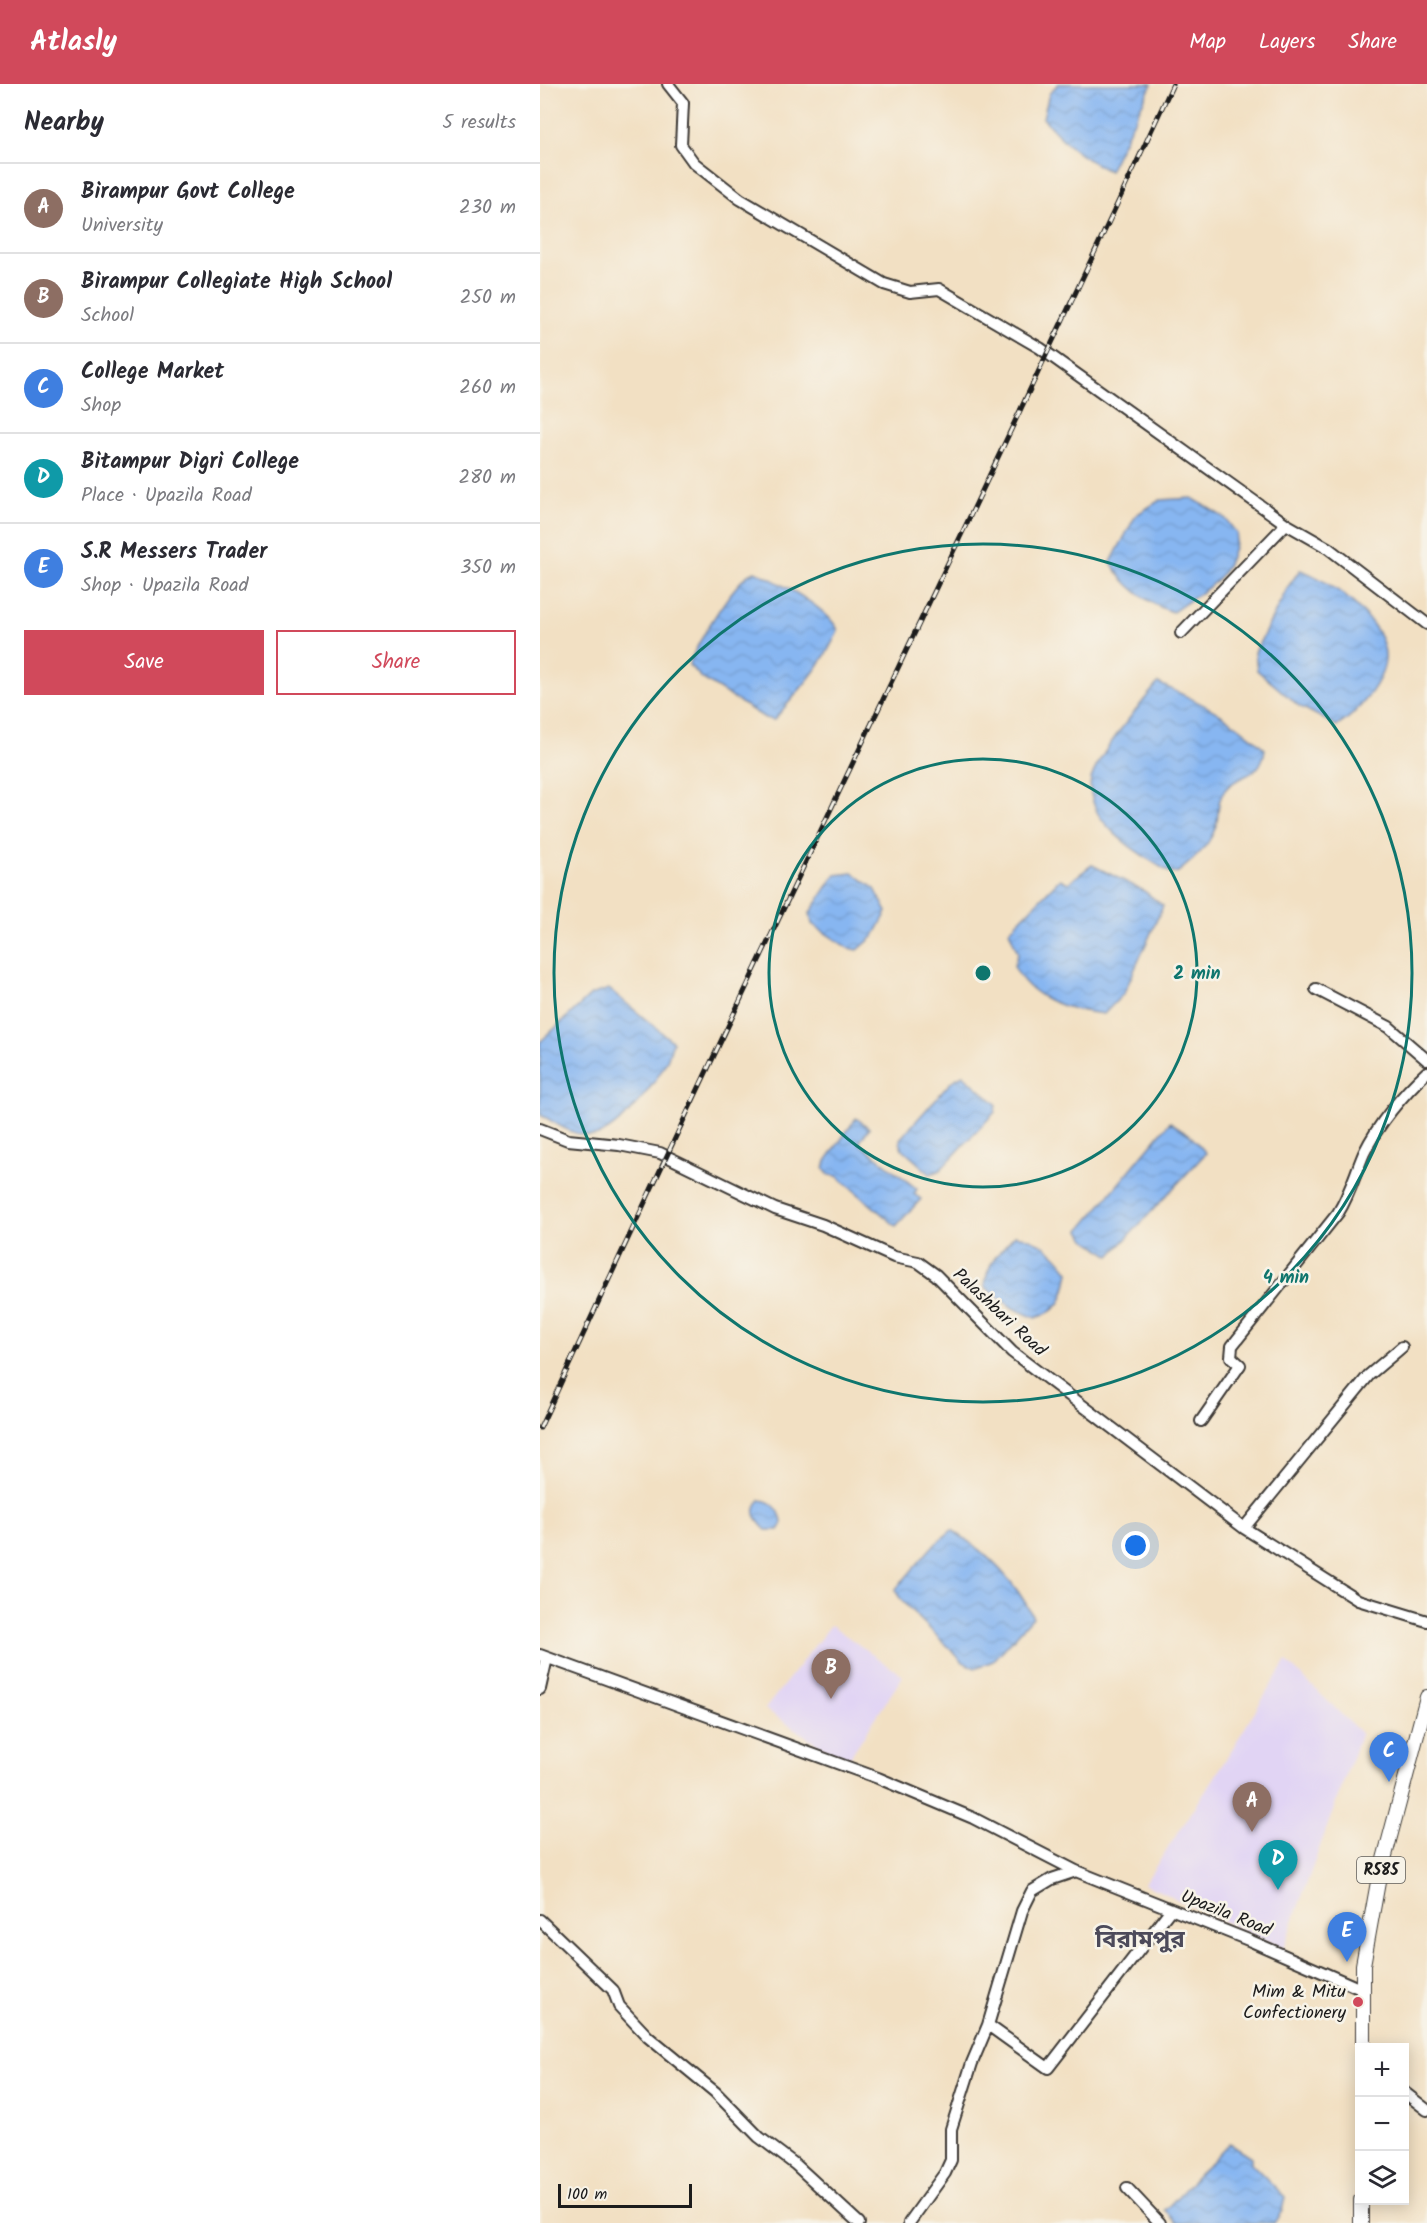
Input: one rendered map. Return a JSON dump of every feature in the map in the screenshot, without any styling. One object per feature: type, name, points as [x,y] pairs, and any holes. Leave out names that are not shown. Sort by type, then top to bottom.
[{"type":"main road","name":"R585","points":[[1363,2043],[1363,1965],[1378,1882],[1427,1697]]},
{"type":"main road","points":[[1360,2223],[1361,2205]]},
{"type":"street","points":[[668,84],[683,103],[681,145],[694,163],[723,187],[884,284],[910,292],[939,289],[1030,342],[1067,365],[1286,524],[1328,548],[1427,624]]},
{"type":"street","points":[[1181,633],[1286,524]]},
{"type":"street","points":[[1316,989],[1389,1027],[1427,1060]]},
{"type":"street","points":[[1201,1421],[1240,1365],[1231,1357],[1232,1346],[1338,1213],[1351,1193],[1363,1155],[1374,1134],[1414,1084],[1427,1072]]},
{"type":"street","name":"Palashbari Road","points":[[540,1129],[568,1140],[619,1145],[660,1153],[775,1209],[823,1225],[894,1257],[918,1262],[936,1275],[1012,1352],[1244,1528],[1358,1599],[1427,1621]]},
{"type":"street","points":[[1244,1528],[1369,1375],[1402,1347]]},
{"type":"street","points":[[540,1689],[544,1657]]},
{"type":"street","name":"Upazila Road","points":[[544,1657],[878,1778],[973,1818],[1076,1871],[1363,1990]]},
{"type":"street","points":[[909,2223],[945,2173],[951,2160],[951,2129],[972,2063],[988,2025],[1016,1928],[1032,1891],[1052,1879],[1076,1871]]},
{"type":"street","points":[[988,2025],[1048,2068],[1171,1909]]},
{"type":"street","points":[[540,1920],[613,1990],[619,2006],[648,2037],[715,2092],[759,2137],[796,2165],[859,2223]]},
{"type":"street","points":[[1409,2096],[1427,2110]]},
{"type":"street","points":[[1127,2188],[1160,2223]]},
{"type":"shaded area","points":[[831,1625],[903,1676],[846,1763],[765,1709]]},
{"type":"shaded area","points":[[1286,1661],[1361,1733],[1283,1949],[1144,1884],[1213,1780]]},
{"type":"water","points":[[1058,84],[1152,84],[1109,171],[1073,148],[1043,118],[1049,94]]},
{"type":"water","points":[[1192,498],[1225,518],[1237,534],[1223,573],[1216,581],[1173,612],[1137,593],[1122,578],[1111,562],[1136,515],[1160,500]]},
{"type":"water","points":[[1300,570],[1327,583],[1355,605],[1368,618],[1383,646],[1385,660],[1374,688],[1360,706],[1337,726],[1299,706],[1257,670],[1255,652],[1288,587]]},
{"type":"water","points":[[755,571],[813,604],[832,621],[838,630],[818,666],[774,720],[765,718],[703,679],[689,665],[699,643],[727,599],[747,576]]},
{"type":"water","points":[[1158,683],[1227,718],[1265,749],[1259,766],[1231,784],[1222,794],[1215,829],[1211,837],[1201,851],[1177,873],[1170,873],[1127,844],[1111,830],[1098,813],[1090,790],[1091,779],[1103,756]]},
{"type":"water","points":[[1092,865],[1144,891],[1163,906],[1124,993],[1104,1014],[1064,1006],[1040,995],[1030,987],[1014,966],[1018,953],[1009,931],[1060,879],[1068,883]]},
{"type":"water","points":[[853,873],[875,889],[887,912],[874,936],[858,950],[848,948],[812,924],[810,913],[835,875]]},
{"type":"water","points":[[609,989],[673,1042],[668,1059],[660,1073],[633,1108],[611,1128],[600,1134],[584,1135],[564,1128],[540,1114],[540,1042],[591,995]]},
{"type":"water","points":[[963,1075],[996,1104],[995,1112],[940,1170],[930,1174],[901,1148],[900,1139],[952,1081]]},
{"type":"water","points":[[856,1118],[869,1128],[859,1143],[917,1189],[914,1194],[921,1199],[896,1226],[837,1176],[829,1175],[824,1169],[826,1161]]},
{"type":"water","points":[[1170,1122],[1189,1134],[1206,1153],[1110,1256],[1085,1239],[1080,1230]]},
{"type":"water","points":[[1015,1235],[1040,1243],[1058,1258],[1069,1272],[1060,1302],[1051,1311],[1035,1318],[1013,1308],[985,1287],[991,1265],[999,1252]]},
{"type":"water","points":[[760,1500],[773,1505],[779,1512],[782,1525],[779,1530],[766,1530],[757,1520],[755,1508]]},
{"type":"water","points":[[952,1530],[988,1557],[1018,1591],[1033,1617],[993,1661],[975,1668],[963,1662],[902,1601],[895,1590],[932,1547]]},
{"type":"water","points":[[1229,2143],[1251,2157],[1251,2163],[1285,2197],[1282,2211],[1274,2223],[1177,2223],[1165,2210]]},
{"type":"railway","points":[[540,1428],[1173,84]]},
{"type":"place","name":"Birampur Collegiate High School","points":[[831,1699]]},
{"type":"place","name":"College Market","points":[[1389,1782]]},
{"type":"place","name":"Birampur Govt College","points":[[1252,1832]]},
{"type":"place","name":"Bitampur Digri College","points":[[1278,1890]]},
{"type":"place","name":"S.R Messers Trader","points":[[1347,1962]]},
{"type":"place","name":"Mim & Mitu Confectionery","points":[[1358,2002]]},
{"type":"district","name":"বিরামপুর","points":[[1140,1940]]}]
